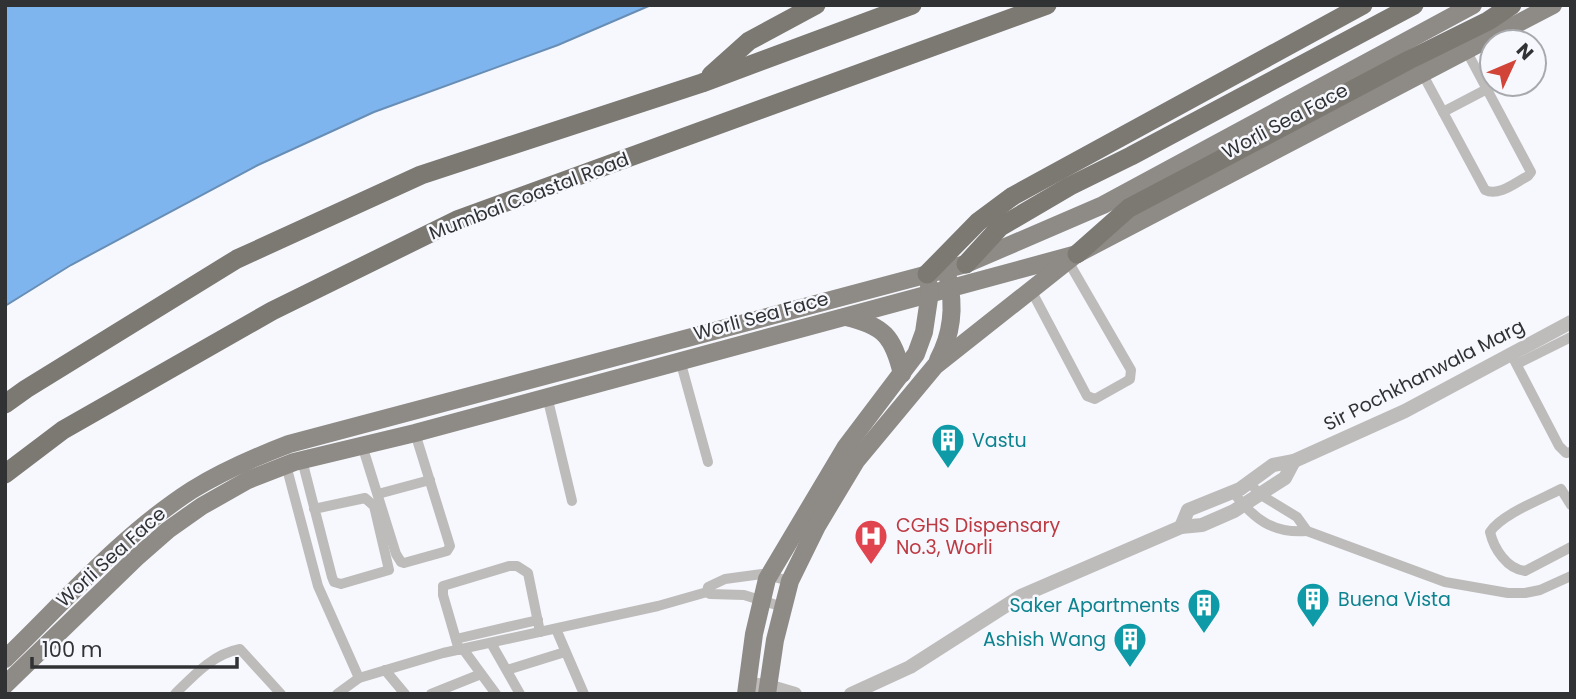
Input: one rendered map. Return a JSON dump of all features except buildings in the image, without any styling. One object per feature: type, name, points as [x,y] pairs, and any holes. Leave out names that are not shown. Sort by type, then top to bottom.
[{"type":"highway","points":[[702,83],[749,41],[816,5]]},
{"type":"highway","points":[[5,404],[248,254],[421,175],[702,83],[912,5]]},
{"type":"highway","name":"Mumbai Coastal Road","points":[[5,474],[63,430],[272,311],[457,220],[1047,5]]},
{"type":"highway","points":[[938,281],[978,222],[1013,196],[1363,5]]},
{"type":"highway","points":[[967,264],[1000,227],[1070,186],[1414,5]]},
{"type":"highway","points":[[1072,258],[1129,208],[1397,66],[1488,21],[1512,5]]},
{"type":"main road","name":"Worli Sea Face","points":[[5,685],[167,530],[248,480],[294,463],[415,433],[842,316],[938,281],[967,264],[1103,205],[1473,5]]},
{"type":"main road","name":"Worli Sea Face","points":[[5,659],[123,544],[156,516],[192,490],[240,463],[289,444],[938,281],[1072,258],[1553,5]]},
{"type":"main road","points":[[747,689],[754,634],[769,576],[827,494],[935,366],[1072,258]]},
{"type":"main road","points":[[935,366],[947,342],[952,323],[938,281]]},
{"type":"main road","points":[[767,690],[775,640],[790,581],[845,448],[916,355],[938,281]]},
{"type":"main road","points":[[842,316],[865,321],[887,335],[894,344],[902,373]]},
{"type":"street","points":[[1466,50],[1478,72]]},
{"type":"street","points":[[1422,73],[1485,190],[1491,193],[1531,172],[1492,98]]},
{"type":"street","points":[[1443,112],[1478,94]]},
{"type":"street","points":[[1031,290],[1087,396],[1095,399],[1128,381],[1131,370],[1072,258]]},
{"type":"street","name":"Sir Pochkhanwala Marg","points":[[1181,527],[1188,510],[1233,492],[1273,465],[1294,461],[1514,359],[1571,322]]},
{"type":"street","points":[[1571,337],[1514,359],[1559,446],[1566,453],[1571,452]]},
{"type":"street","points":[[680,360],[708,463]]},
{"type":"street","points":[[547,396],[572,500]]},
{"type":"street","points":[[362,445],[396,554],[401,562],[404,562],[450,548],[415,433]]},
{"type":"street","points":[[851,694],[910,667],[1021,596],[1181,527],[1202,525],[1243,506],[1285,478],[1294,461]]},
{"type":"street","points":[[294,463],[314,509],[334,582],[341,584],[388,570],[374,506],[370,500],[365,498],[314,509]]},
{"type":"street","points":[[294,463],[318,586],[359,678]]},
{"type":"street","points":[[378,494],[430,481]]},
{"type":"street","points":[[1249,482],[1261,495],[1297,517],[1307,531]]},
{"type":"street","points":[[1571,505],[1561,489],[1504,519],[1490,532],[1505,562],[1525,571],[1571,547]]},
{"type":"street","points":[[1233,492],[1253,517],[1268,524],[1290,532],[1307,531],[1445,582],[1495,591],[1525,593],[1540,590],[1571,576]]},
{"type":"street","points":[[496,694],[459,646],[443,595],[443,586],[517,566],[528,573],[539,626]]},
{"type":"street","points":[[707,592],[708,587],[725,579],[762,574],[790,581]]},
{"type":"street","points":[[337,694],[359,678],[459,646],[539,626],[556,629],[707,592],[762,599],[783,607]]},
{"type":"street","points":[[459,646],[491,643],[539,626]]},
{"type":"street","points":[[556,629],[584,694]]},
{"type":"street","points":[[491,643],[520,694]]},
{"type":"street","points":[[175,694],[198,671],[222,654],[240,649],[281,694]]},
{"type":"street","points":[[507,670],[565,652]]},
{"type":"street","points":[[385,670],[405,694]]},
{"type":"street","points":[[431,694],[481,674]]},
{"type":"street","points":[[747,689],[795,694]]},
{"type":"water","points":[[5,5],[651,5],[558,45],[374,112],[258,165],[71,265],[5,306]]},
{"type":"place","name":"Vastu","points":[[948,470]]},
{"type":"place","name":"CGHS Dispensary No.3, Worli","points":[[871,566]]},
{"type":"place","name":"Buena Vista","points":[[1313,629]]},
{"type":"place","name":"Saker Apartments","points":[[1204,635]]},
{"type":"place","name":"Ashish Wang","points":[[1130,669]]}]
